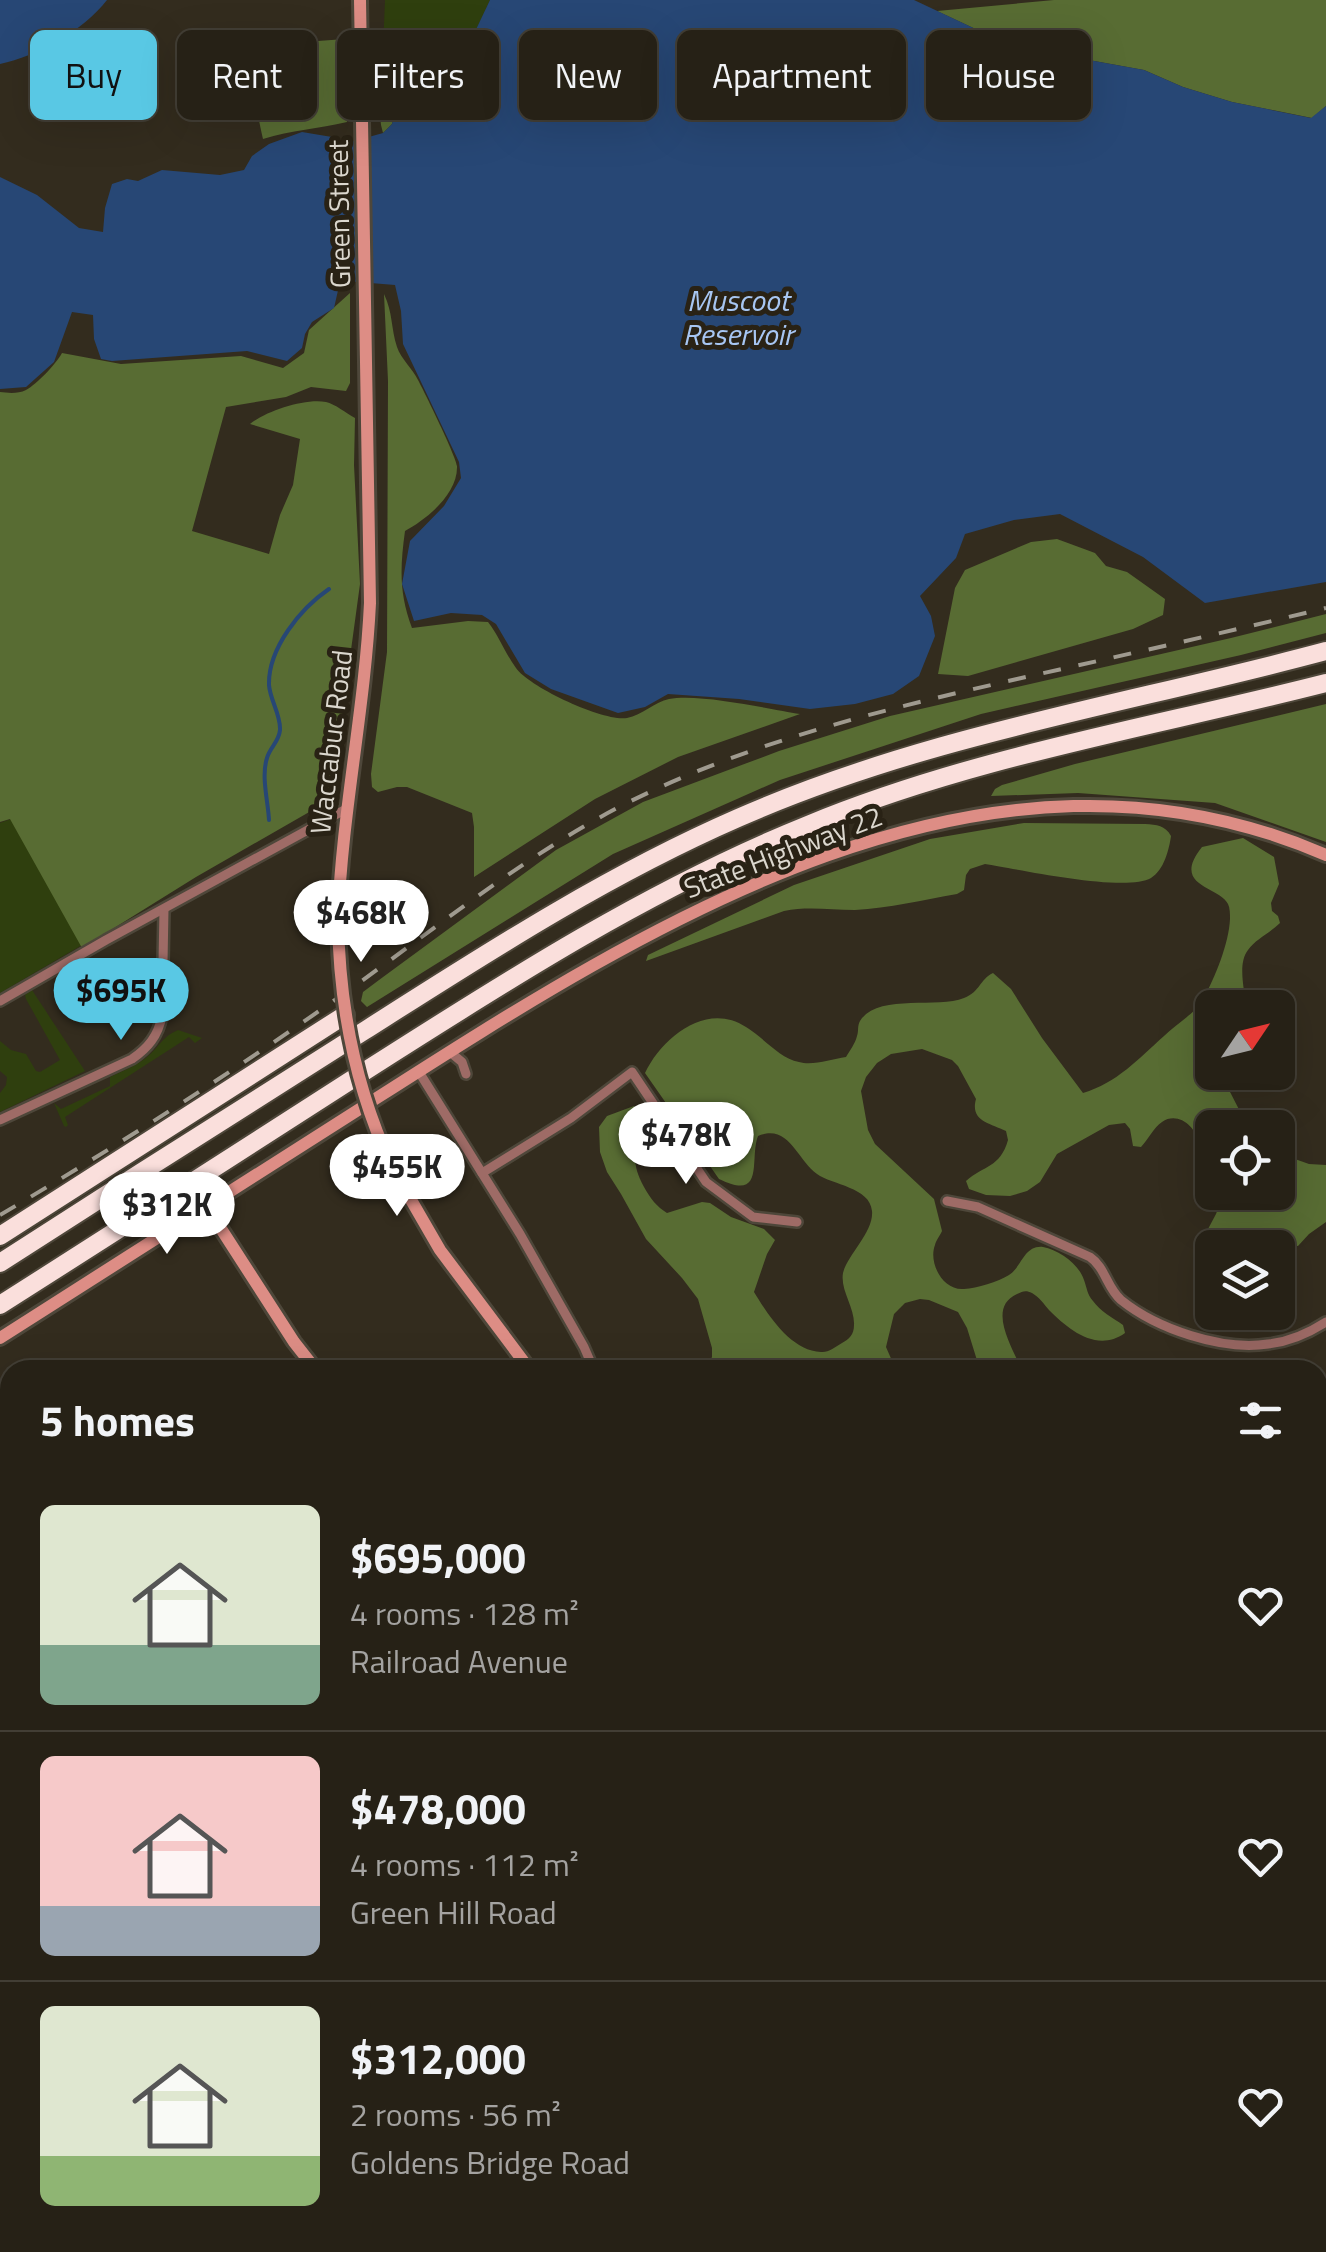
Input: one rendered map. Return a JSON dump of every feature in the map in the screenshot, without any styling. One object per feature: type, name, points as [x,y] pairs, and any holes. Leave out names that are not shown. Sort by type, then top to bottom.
[{"type":"highway","points":[[0,1262],[517,933],[682,843],[800,793],[918,752],[1326,651]]},
{"type":"highway","points":[[0,1305],[484,996],[643,903],[754,848],[811,823],[928,782],[1326,683]]},
{"type":"highway","points":[[0,1236],[345,1015]]},
{"type":"main road","name":"Green Street","points":[[360,0],[366,308]]},
{"type":"main road","name":"Waccabuc Road","points":[[366,308],[370,602],[338,918],[345,1015],[359,1080],[392,1167],[449,1264],[522,1360]]},
{"type":"main road","name":"State Highway 22","points":[[0,1338],[567,980],[709,905],[844,849],[954,820],[1064,806],[1151,809],[1203,816],[1326,855]]},
{"type":"main road","points":[[206,1206],[308,1360]]},
{"type":"street","points":[[0,1001],[348,808]]},
{"type":"street","points":[[0,1120],[132,1059],[150,1044],[162,1016],[164,909]]},
{"type":"street","points":[[450,1052],[462,1062],[466,1074]]},
{"type":"street","points":[[419,1072],[539,1266],[589,1360]]},
{"type":"street","points":[[482,1173],[571,1118],[632,1072],[706,1182],[753,1217],[796,1222]]},
{"type":"street","points":[[947,1201],[978,1207],[1090,1257],[1099,1263],[1117,1297],[1136,1311],[1179,1331],[1226,1344],[1269,1344],[1326,1322]]},
{"type":"green space","points":[[385,0],[490,0],[476,30],[384,30]]},
{"type":"green space","points":[[1054,0],[1326,0],[1326,106],[1312,118],[1232,102],[1144,70],[1091,60],[1091,30],[978,30],[937,11]]},
{"type":"green space","points":[[337,40],[337,120],[347,122],[263,139],[259,120],[317,120],[317,41]]},
{"type":"green space","points":[[381,120],[393,120],[383,133]]},
{"type":"green space","points":[[350,293],[350,383],[346,391],[311,387],[286,397],[226,407],[192,531],[269,554],[293,485],[300,439],[250,424],[286,407],[317,401],[355,418],[360,584],[333,782],[311,811],[82,948],[10,819],[0,822],[0,392],[26,390],[62,353],[121,364],[241,356],[283,368],[304,353],[309,330]]},
{"type":"green space","points":[[384,294],[399,351],[422,387],[457,466],[447,496],[423,520],[405,531],[402,580],[412,628],[488,622],[524,676],[568,702],[602,715],[627,718],[664,701],[682,698],[800,714],[678,757],[595,799],[474,877],[472,813],[407,787],[378,792],[372,787],[387,652],[388,381]]},
{"type":"green space","points":[[1057,539],[1095,553],[1106,566],[1127,572],[1165,599],[1163,615],[1133,629],[968,676],[938,674],[955,588],[965,570],[1031,542]]},
{"type":"green space","points":[[1326,614],[1326,633],[981,714],[780,780],[613,854],[367,1007],[361,1001],[363,992],[556,850],[643,802],[779,751],[890,716]]},
{"type":"green space","points":[[1326,704],[1326,842],[1215,803],[1078,793],[991,796],[1002,785],[1075,764]]},
{"type":"green space","points":[[11,819],[82,945],[0,993],[0,823]]},
{"type":"green space","points":[[1024,823],[1149,824],[1163,828],[1171,836],[1159,870],[1138,882],[1045,875],[985,864],[970,869],[964,890],[957,894],[868,909],[784,911],[646,961],[648,955],[794,885],[930,839]]},
{"type":"green space","points":[[1243,838],[1274,857],[1279,884],[1271,903],[1280,923],[1248,950],[1242,970],[1244,990],[1208,990],[1224,949],[1230,913],[1223,898],[1194,878],[1194,860],[1202,847]]},
{"type":"green space","points":[[993,973],[1011,989],[1083,1093],[1126,1069],[1195,1009],[1195,1090],[1229,1090],[1239,1110],[1195,1110],[1195,1133],[1185,1122],[1168,1119],[1159,1124],[1141,1147],[1133,1146],[1125,1123],[1109,1125],[1057,1154],[1040,1182],[1010,1196],[986,1195],[969,1189],[966,1181],[1001,1156],[1008,1140],[1006,1131],[978,1117],[976,1099],[952,1060],[922,1049],[891,1054],[877,1063],[861,1091],[868,1130],[875,1144],[934,1199],[942,1231],[933,1252],[944,1281],[956,1288],[987,1284],[1009,1275],[1032,1249],[1049,1249],[1078,1269],[1091,1298],[1123,1325],[1125,1333],[1115,1339],[1104,1341],[1084,1336],[1065,1325],[1028,1291],[1008,1300],[1004,1307],[1004,1326],[1017,1360],[977,1360],[958,1312],[920,1299],[905,1303],[894,1314],[886,1347],[892,1360],[710,1360],[712,1348],[698,1299],[646,1239],[607,1172],[600,1152],[599,1127],[607,1116],[634,1106],[643,1122],[635,1163],[649,1195],[667,1213],[710,1203],[731,1217],[764,1229],[775,1240],[754,1292],[790,1339],[810,1350],[829,1351],[847,1340],[854,1328],[843,1273],[869,1227],[870,1203],[849,1188],[817,1174],[777,1134],[758,1136],[750,1182],[734,1185],[719,1179],[645,1073],[662,1047],[687,1027],[716,1018],[746,1027],[792,1060],[816,1063],[846,1057],[860,1021],[868,1012],[893,1004],[964,998]]},
{"type":"green space","points":[[32,990],[85,1071],[0,1112],[0,1093],[7,1077],[0,1071],[0,1041],[11,1050],[26,1054],[36,1071],[60,1060],[26,999],[25,995]]},
{"type":"green space","points":[[178,1030],[202,1038],[195,1043],[189,1037],[65,1117],[68,1125],[64,1126],[54,1103],[61,1109],[110,1086],[110,1077],[143,1060]]},
{"type":"green space","points":[[1295,1159],[1326,1165],[1326,1222],[1298,1246],[1295,1230],[1208,1230],[1218,1210],[1295,1210]]},
{"type":"water","points":[[0,0],[107,0],[74,30],[30,30],[30,55],[0,64]]},
{"type":"water","name":"Muscoot Reservoir","points":[[490,0],[914,0],[978,30],[926,30],[926,120],[1091,120],[1091,60],[1144,70],[1232,102],[1311,118],[1326,106],[1326,582],[1205,603],[1143,557],[1060,514],[1014,520],[965,534],[956,558],[920,596],[931,616],[935,636],[919,676],[893,694],[855,704],[810,709],[668,694],[645,707],[618,713],[551,689],[525,673],[496,624],[482,615],[451,613],[414,621],[402,584],[410,541],[444,506],[461,478],[459,462],[403,344],[395,285],[346,281],[339,286],[334,308],[312,322],[302,348],[287,361],[247,351],[101,359],[94,339],[93,315],[72,312],[54,362],[26,387],[0,389],[0,177],[37,195],[79,228],[103,232],[112,184],[127,179],[138,181],[162,170],[220,175],[244,170],[252,156],[269,144],[302,132],[332,137],[340,145],[383,133],[393,120],[499,120],[499,30],[476,30]]},
{"type":"waterway","points":[[269,820],[265,765],[280,730],[270,691],[270,671],[288,630],[329,589]]},
{"type":"railway","points":[[0,1215],[264,1049],[551,846],[670,783],[767,746],[866,716],[1326,608]]}]
